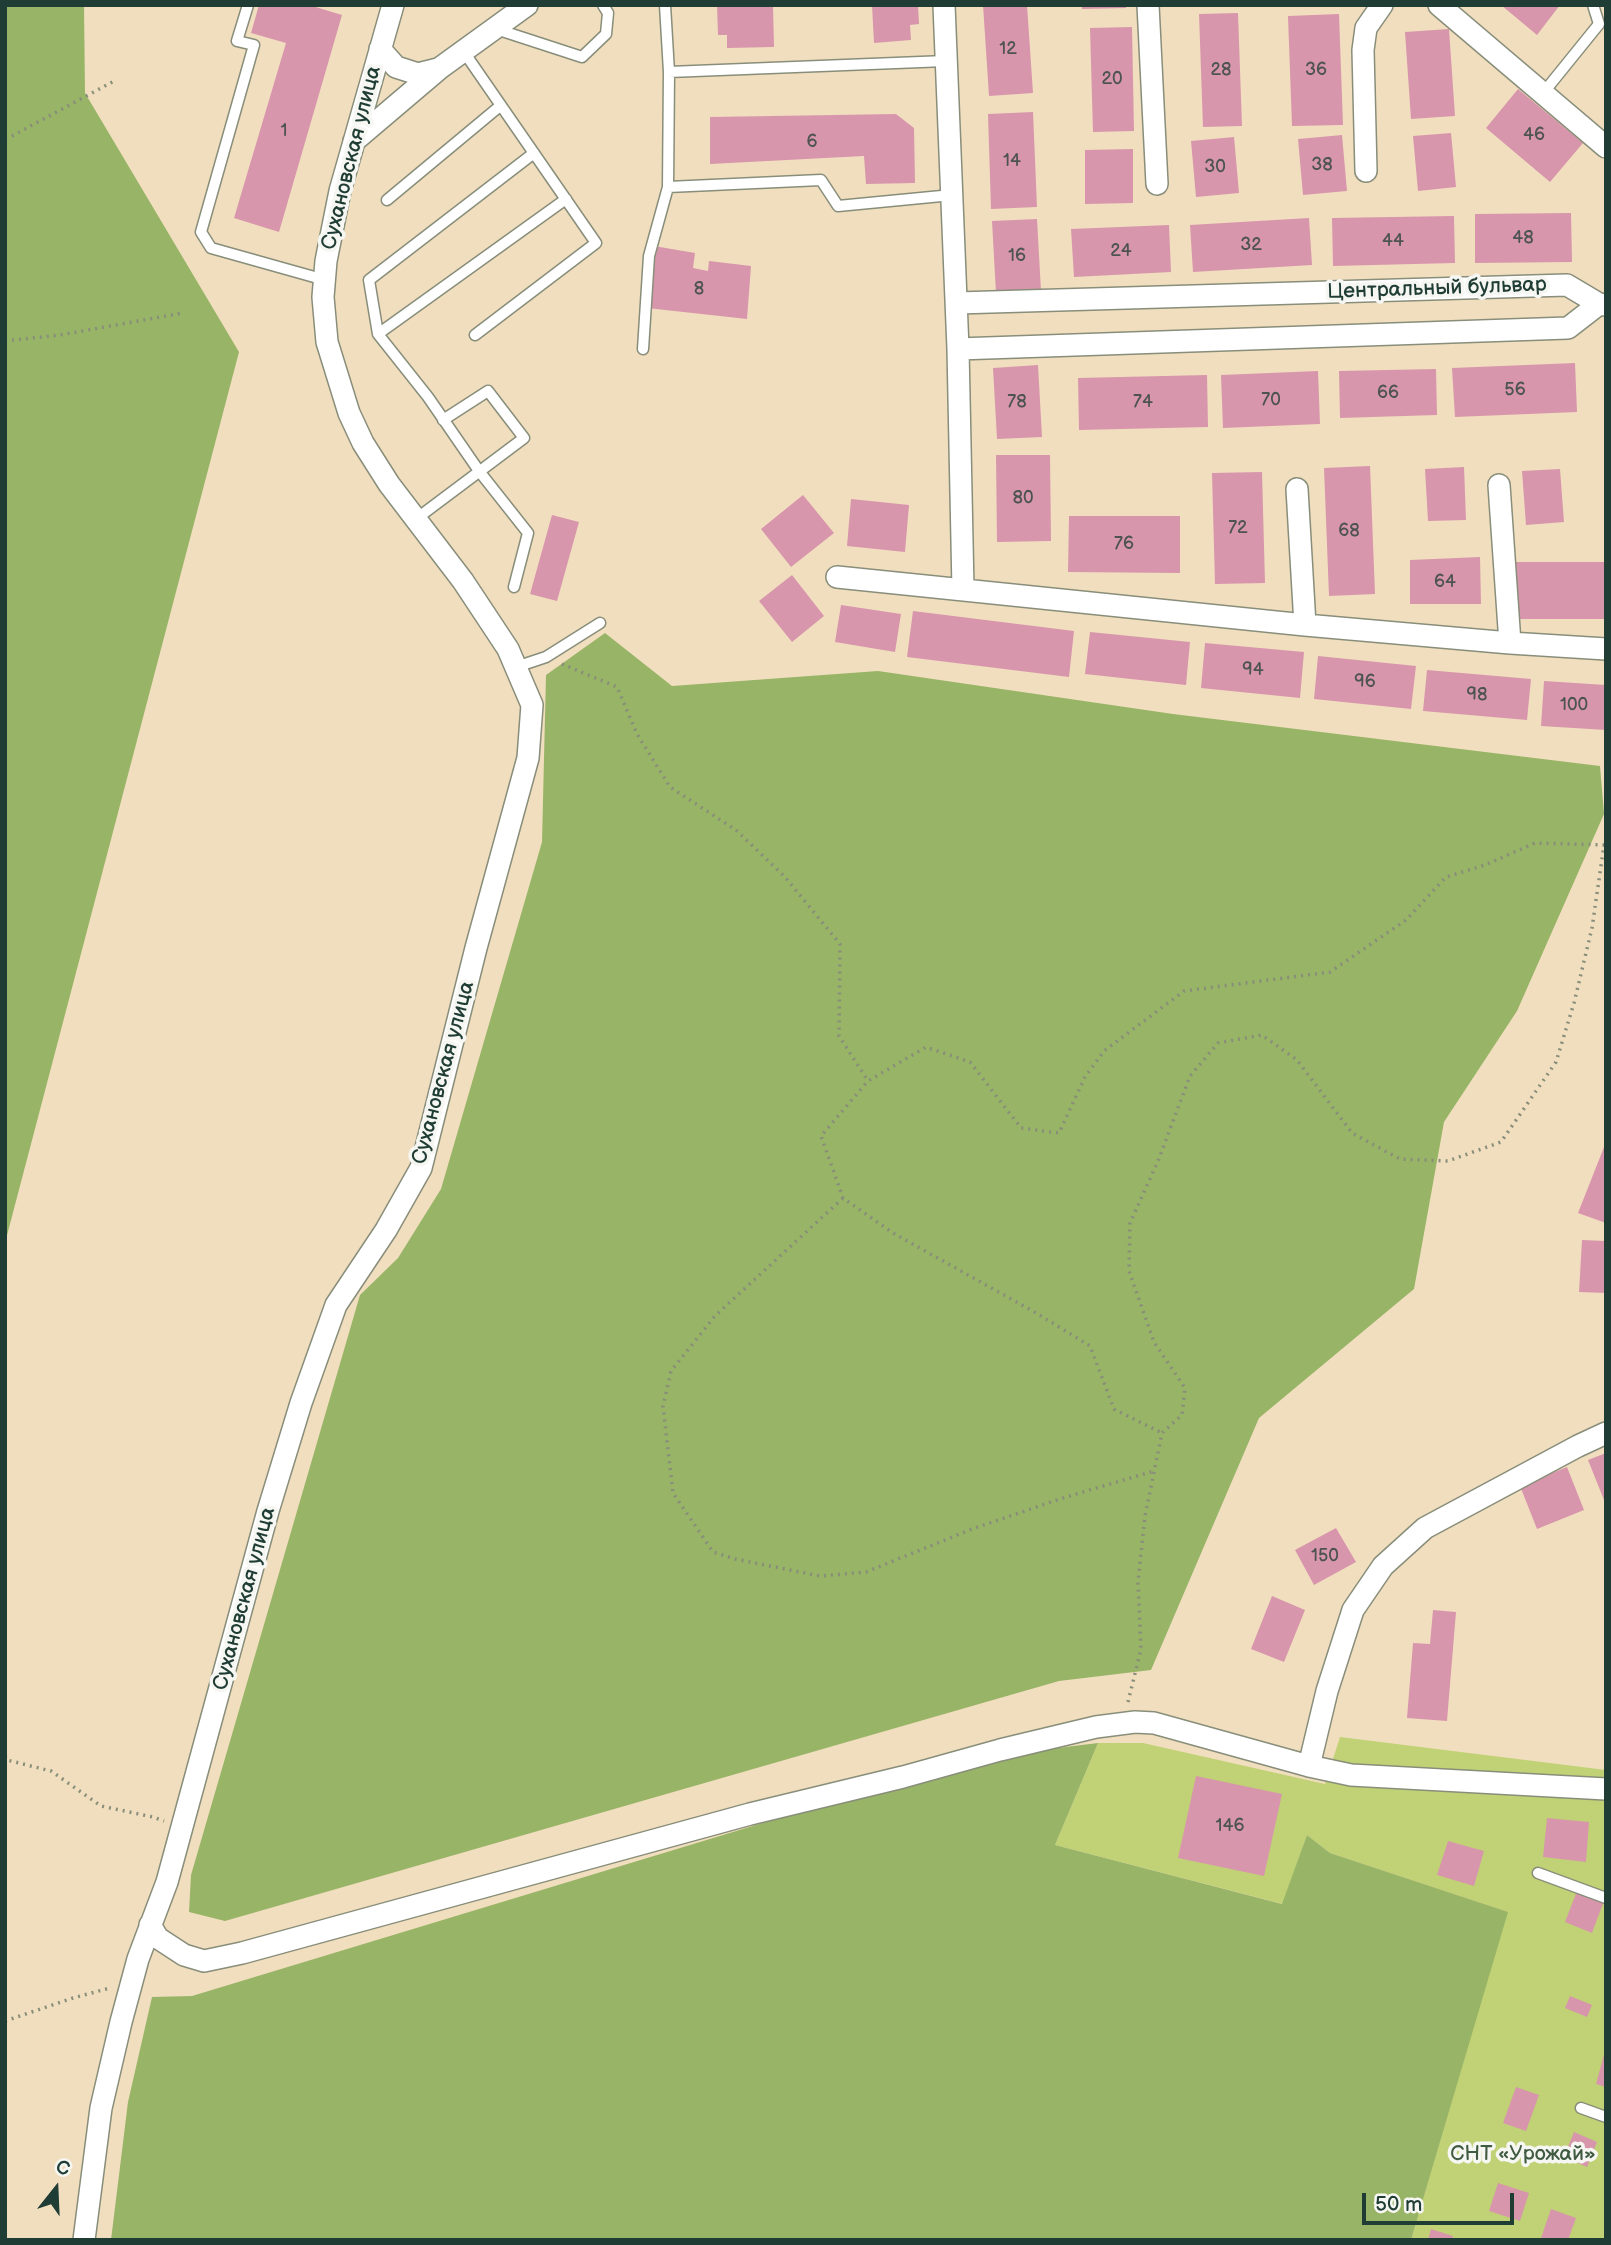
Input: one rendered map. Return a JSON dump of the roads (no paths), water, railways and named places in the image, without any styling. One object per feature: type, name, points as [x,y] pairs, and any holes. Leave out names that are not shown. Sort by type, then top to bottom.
[{"type":"street","name":"Сухановская улица","points":[[84,2240],[101,2108],[129,1990],[167,1882],[268,1511],[318,1352],[336,1305],[386,1230],[421,1168],[476,948],[528,758],[533,705],[508,649],[488,617],[389,484],[363,443],[349,413],[327,342],[323,297],[326,261],[341,191],[393,5]]},
{"type":"street","points":[[355,141],[440,68],[527,5]]},
{"type":"street","points":[[944,5],[957,303],[963,589]]},
{"type":"street","points":[[1148,5],[1157,184]]},
{"type":"street","points":[[1366,171],[1363,50],[1366,28],[1382,5]]},
{"type":"street","points":[[1439,5],[1606,147]]},
{"type":"street","points":[[380,49],[396,67],[418,75],[440,68]]},
{"type":"street","name":"Центральный бульвар","points":[[957,303],[1567,285],[1602,304],[1568,328],[958,349]]},
{"type":"street","points":[[1499,485],[1510,643]]},
{"type":"street","points":[[1297,489],[1305,625]]},
{"type":"street","points":[[837,577],[1305,625],[1606,649]]},
{"type":"street","points":[[1309,1766],[1326,1691],[1353,1610],[1383,1566],[1425,1528],[1606,1433]]},
{"type":"street","points":[[150,1925],[158,1938],[184,1955],[204,1961],[242,1953],[750,1814],[904,1777],[1000,1750],[1096,1727],[1122,1724],[1154,1723],[1351,1775],[1606,1789]]},
{"type":"lane","points":[[248,5],[237,41],[254,45],[201,232],[211,248],[324,279]]},
{"type":"lane","points":[[496,29],[582,57],[606,34],[608,13],[603,5]]},
{"type":"lane","points":[[643,349],[649,256],[667,187],[669,72],[665,5]]},
{"type":"lane","points":[[1544,92],[1599,24],[1593,5]]},
{"type":"lane","points":[[464,52],[596,243],[475,335]]},
{"type":"lane","points":[[669,72],[946,61]]},
{"type":"lane","points":[[387,200],[500,106]]},
{"type":"lane","points":[[514,587],[528,533],[378,334],[369,279],[534,153]]},
{"type":"lane","points":[[667,187],[821,180],[838,206],[953,195]]},
{"type":"lane","points":[[378,334],[566,199]]},
{"type":"lane","points":[[416,519],[524,438],[488,391],[443,420]]},
{"type":"lane","points":[[516,667],[546,657],[600,623]]},
{"type":"lane","points":[[1538,1873],[1606,1898]]},
{"type":"lane","points":[[1581,2108],[1606,2117]]},
{"type":"park label","name":"СНТ «Урожай»","points":[[1523,2155]]}]
